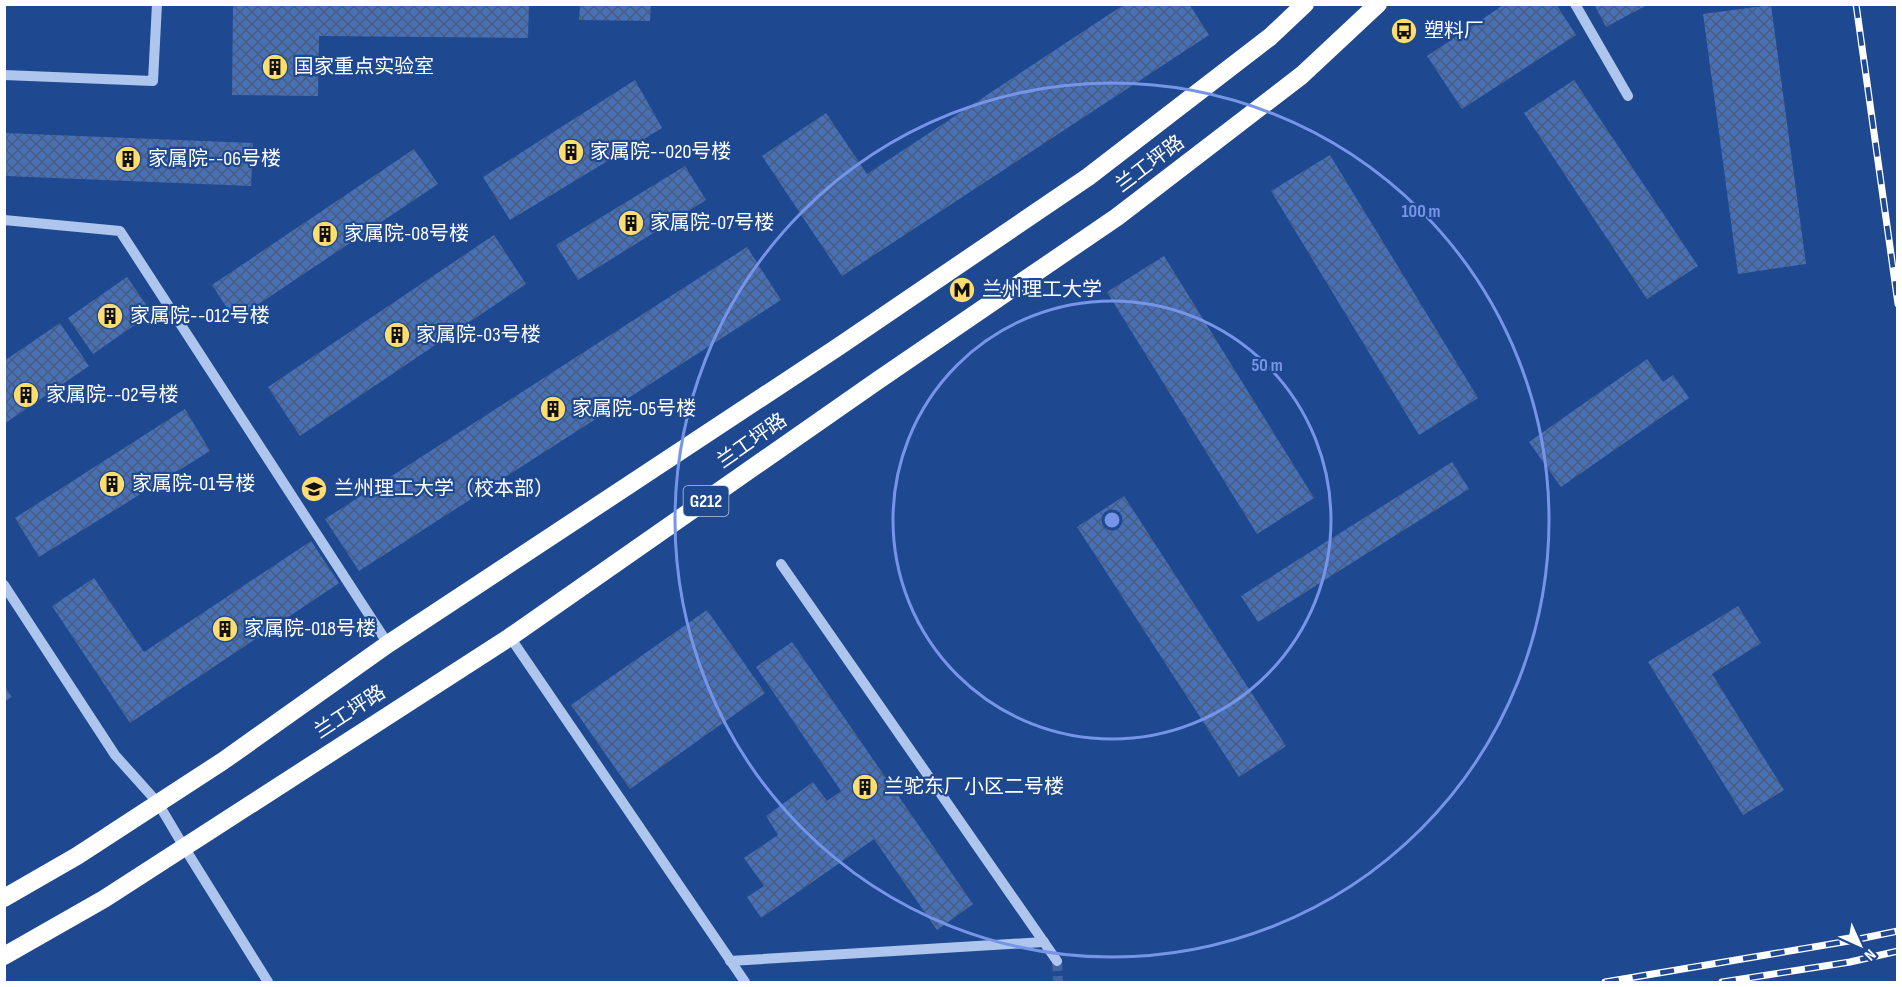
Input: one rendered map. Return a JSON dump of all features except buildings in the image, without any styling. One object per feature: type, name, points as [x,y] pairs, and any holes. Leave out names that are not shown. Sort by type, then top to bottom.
[{"type":"highway","name":"兰工坪路","points":[[4,898],[77,856],[223,760],[388,644],[838,347],[1088,177],[1270,37],[1305,4]]},
{"type":"highway","name":"兰工坪路","points":[[4,956],[104,899],[510,637],[1117,217],[1302,75],[1378,4]]},
{"type":"street","points":[[4,75],[153,81],[157,4]]},
{"type":"street","points":[[1575,4],[1628,96]]},
{"type":"street","points":[[4,219],[120,231],[388,644]]},
{"type":"street","points":[[781,564],[1057,961]]},
{"type":"street","points":[[4,585],[115,754],[158,803],[268,982]]},
{"type":"street","points":[[510,637],[745,982]]},
{"type":"street","points":[[730,961],[1044,942]]},
{"type":"tunnel","points":[[1057,961],[1058,982]]},
{"type":"railway","points":[[1856,4],[1898,304]]},
{"type":"railway","points":[[1605,982],[1898,931]]},
{"type":"railway","points":[[1722,982],[1850,962],[1898,951]]},
{"type":"place","name":"塑料厂","points":[[1404,31]]},
{"type":"place","name":"国家重点实验室","points":[[275,67]]},
{"type":"place","name":"家属院--020号楼","points":[[571,152]]},
{"type":"place","name":"家属院--06号楼","points":[[128,159]]},
{"type":"place","name":"家属院-07号楼","points":[[631,223]]},
{"type":"place","name":"家属院-08号楼","points":[[325,234]]},
{"type":"place","name":"兰州理工大学","points":[[962,290]]},
{"type":"place","name":"家属院--012号楼","points":[[110,316]]},
{"type":"place","name":"家属院-03号楼","points":[[397,335]]},
{"type":"place","name":"家属院--02号楼","points":[[26,395]]},
{"type":"place","name":"家属院-05号楼","points":[[553,409]]},
{"type":"place","name":"家属院-01号楼","points":[[112,484]]},
{"type":"place","name":"兰州理工大学（校本部）","points":[[314,489]]},
{"type":"place","name":"家属院-018号楼","points":[[225,629]]},
{"type":"place","name":"兰驼东厂小区二号楼","points":[[865,787]]}]
